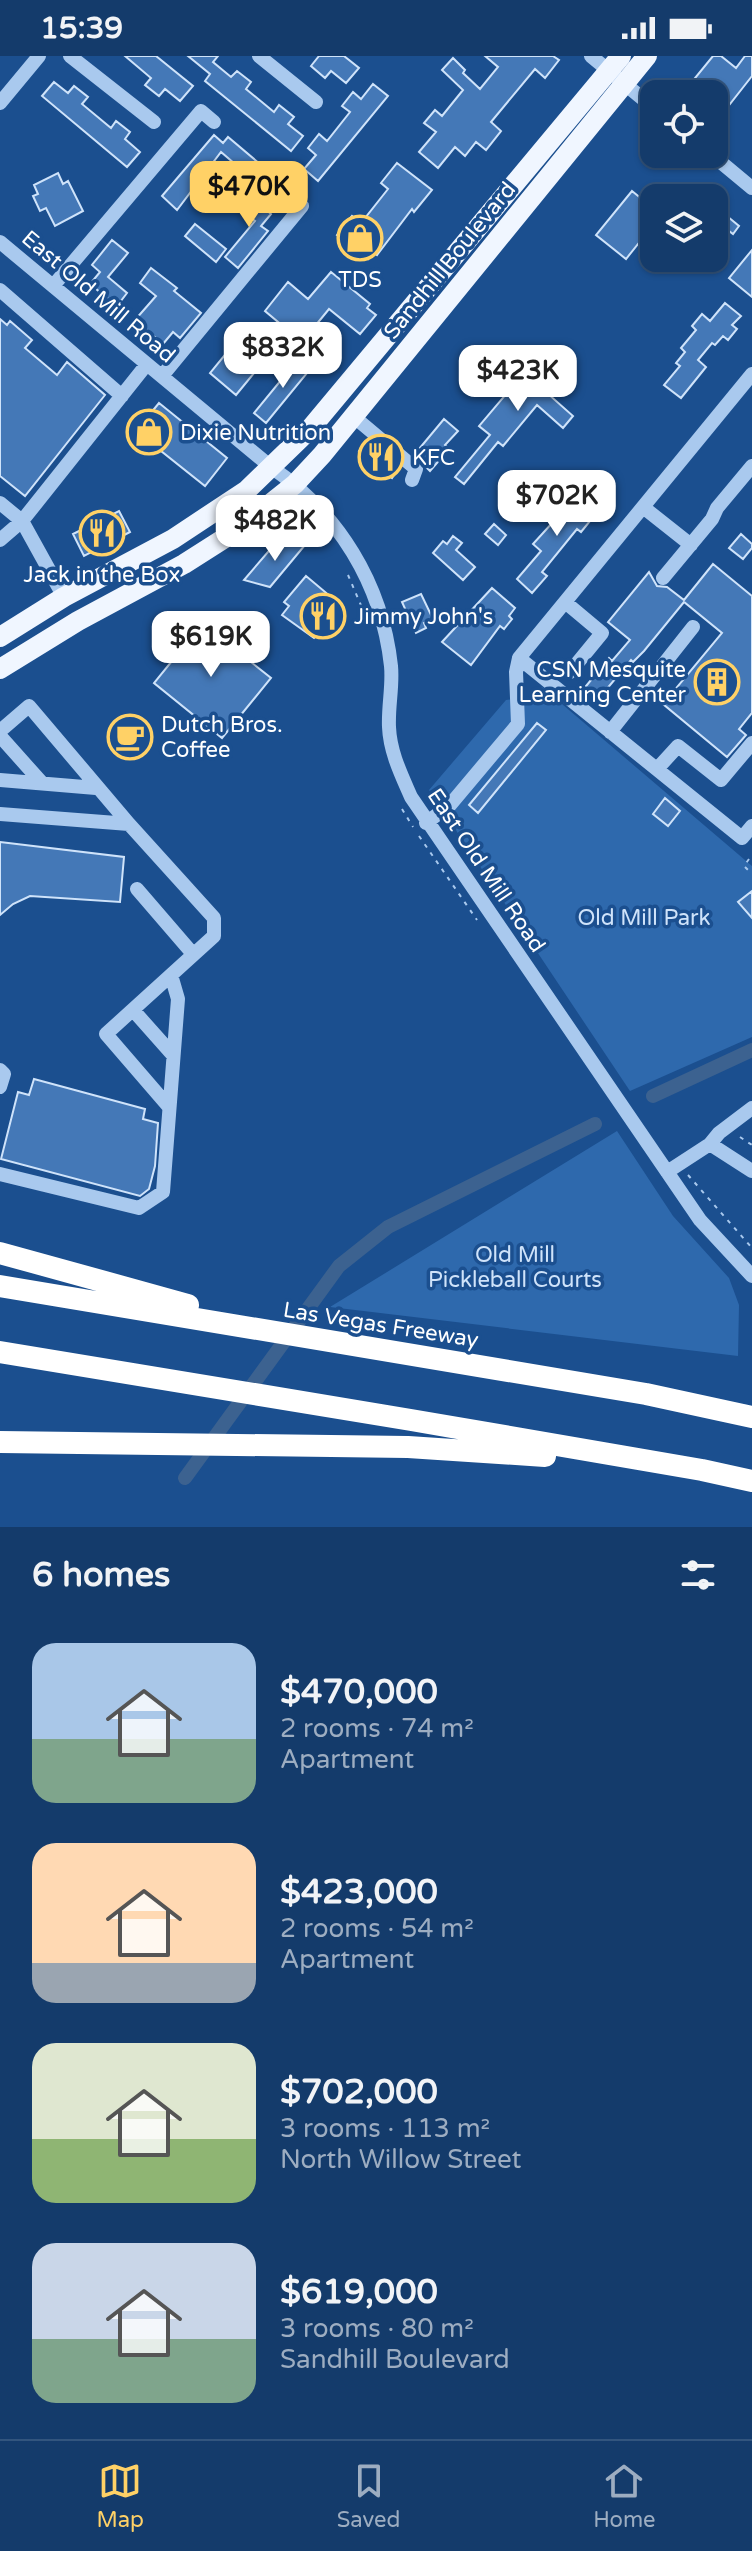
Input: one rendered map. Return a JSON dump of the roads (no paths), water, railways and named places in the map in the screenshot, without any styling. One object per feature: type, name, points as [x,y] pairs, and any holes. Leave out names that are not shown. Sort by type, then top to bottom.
[{"type":"highway","points":[[0,1253],[265,1329]]},
{"type":"highway","name":"Las Vegas Freeway","points":[[0,1286],[646,1394],[752,1417]]},
{"type":"highway","points":[[0,1352],[752,1481]]},
{"type":"highway","points":[[0,1442],[480,1451],[702,1470]]},
{"type":"main road","name":"Sandhill Boulevard","points":[[0,637],[64,597],[173,539],[247,490],[310,429],[484,222],[618,70],[647,56]]},
{"type":"main road","name":"Sandhill Boulevard","points":[[0,669],[78,621],[184,564],[239,529],[295,484],[435,316],[618,70]]},
{"type":"main road","points":[[435,316],[440,299],[488,240],[484,222]]},
{"type":"street","points":[[0,103],[39,56]]},
{"type":"street","points":[[70,56],[154,122]]},
{"type":"street","points":[[259,56],[316,102]]},
{"type":"street","points":[[591,56],[618,70],[640,93]]},
{"type":"street","points":[[53,286],[201,111],[214,122]]},
{"type":"street","points":[[728,168],[752,188]]},
{"type":"street","points":[[162,376],[302,206],[267,177]]},
{"type":"street","name":"East Old Mill Road","points":[[0,242],[295,484],[334,523],[357,560],[380,615],[391,664],[389,726],[392,749],[411,797],[700,1220],[752,1276]]},
{"type":"street","points":[[0,290],[122,396]]},
{"type":"street","points":[[0,540],[22,521],[147,364]]},
{"type":"street","points":[[426,823],[450,805],[518,724],[518,665],[565,602],[752,374]]},
{"type":"street","points":[[353,416],[416,469],[412,480]]},
{"type":"street","points":[[663,578],[752,466]]},
{"type":"street","points":[[0,503],[22,521],[64,597]]},
{"type":"street","points":[[643,507],[691,545]]},
{"type":"street","points":[[565,602],[602,633],[570,672]]},
{"type":"street","points":[[610,732],[693,627]]},
{"type":"street","points":[[518,665],[610,732],[742,838],[752,826]]},
{"type":"street","points":[[42,783],[0,734],[29,706],[96,788],[214,918],[214,936],[106,1034],[169,1107]]},
{"type":"street","points":[[657,769],[678,746],[721,780],[752,743]]},
{"type":"street","points":[[0,780],[96,788]]},
{"type":"street","points":[[0,814],[129,824]]},
{"type":"street","points":[[137,889],[193,954]]},
{"type":"street","points":[[0,1174],[139,1208],[163,1192],[178,999],[171,975]]},
{"type":"street","points":[[133,1010],[173,1055]]},
{"type":"street","points":[[0,1070],[4,1074],[0,1087]]},
{"type":"street","points":[[667,1172],[710,1144],[719,1133],[752,1108]]},
{"type":"street","points":[[710,1144],[752,1171]]},
{"type":"waterway","points":[[653,1096],[752,1050]]},
{"type":"waterway","points":[[185,1478],[339,1266],[388,1227],[595,1124]]},
{"type":"place","name":"TDS","points":[[360,238]]},
{"type":"place","name":"Dixie Nutrition","points":[[149,432]]},
{"type":"place","name":"KFC","points":[[381,457]]},
{"type":"place","name":"Jack in the Box","points":[[102,533]]},
{"type":"place","name":"Jimmy John's","points":[[323,616]]},
{"type":"place","name":"CSN Mesquite Learning Center","points":[[717,682]]},
{"type":"place","name":"Dutch Bros. Coffee","points":[[130,737]]},
{"type":"park label","name":"Old Mill Park","points":[[644,917]]},
{"type":"park label","name":"Old Mill Pickleball Courts","points":[[515,1266]]}]
